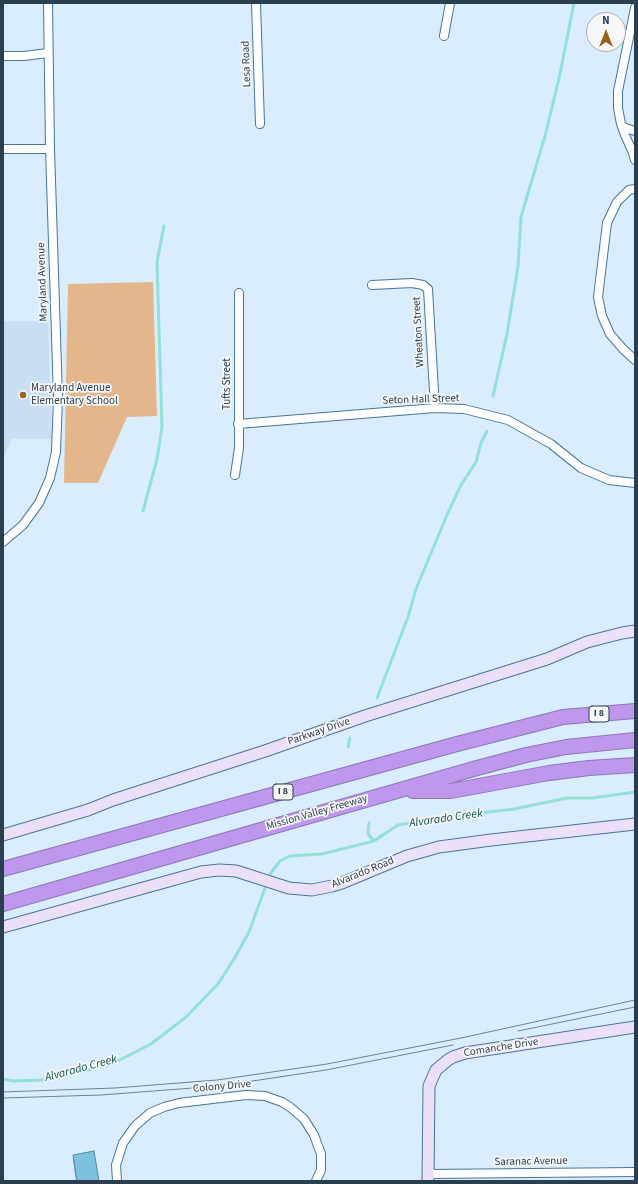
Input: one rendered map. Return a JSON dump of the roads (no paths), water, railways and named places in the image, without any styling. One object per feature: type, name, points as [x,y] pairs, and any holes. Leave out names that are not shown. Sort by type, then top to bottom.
[{"type":"highway","points":[[563,717],[635,701]]},
{"type":"highway","name":"I 8","points":[[3,869],[457,744],[563,717],[635,711]]},
{"type":"highway","name":"Mission Valley Freeway","points":[[3,904],[395,791],[526,755],[566,747],[635,740]]},
{"type":"highway","points":[[395,791],[451,791],[550,773],[590,768],[635,765]]},
{"type":"street","name":"Maryland Avenue","points":[[3,542],[23,525],[39,503],[50,478],[56,452],[58,398],[50,149],[48,3]]},
{"type":"street","name":"Lesa Road","points":[[256,3],[260,124]]},
{"type":"street","points":[[444,36],[450,3]]},
{"type":"street","points":[[634,155],[621,124],[618,108],[618,91],[635,8]]},
{"type":"street","points":[[3,56],[24,56],[48,53]]},
{"type":"street","points":[[621,124],[625,128],[635,131]]},
{"type":"street","points":[[3,149],[50,149]]},
{"type":"street","points":[[635,189],[628,190],[617,202],[607,223],[598,297],[602,316],[610,334],[635,360]]},
{"type":"street","name":"Wheaton Street","points":[[372,285],[412,283],[423,285],[428,289],[435,408]]},
{"type":"street","name":"Tufts Street","points":[[235,475],[239,448],[239,292]]},
{"type":"street","name":"Seton Hall Street","points":[[238,424],[435,408],[464,409],[508,420],[551,444],[581,468],[609,480],[635,483]]},
{"type":"street","name":"Parkway Drive","points":[[3,835],[88,810],[112,800],[264,752],[365,716],[539,661],[587,642],[635,631]]},
{"type":"street","name":"Alvarado Road","points":[[3,927],[201,872],[219,870],[236,871],[289,888],[312,890],[342,883],[407,856],[439,847],[635,824]]},
{"type":"street","name":"Comanche Drive","points":[[428,1178],[429,1086],[436,1070],[448,1060],[465,1053],[635,1027]]},
{"type":"street","name":"Colony Drive","points":[[117,1181],[116,1165],[123,1143],[134,1126],[150,1113],[179,1103],[246,1095],[265,1096],[282,1102],[304,1119],[314,1135],[321,1154],[321,1170],[316,1181]]},
{"type":"street","name":"Saranac Avenue","points":[[428,1178],[635,1172]]},
{"type":"waterway","points":[[493,396],[507,334],[518,266],[521,217],[545,136],[560,74],[574,3]]},
{"type":"waterway","points":[[143,511],[157,459],[162,427],[157,262],[164,226]]},
{"type":"waterway","points":[[377,698],[408,617],[416,589],[461,485],[476,462],[481,443],[487,431]]},
{"type":"waterway","points":[[348,747],[350,738]]},
{"type":"waterway","name":"Alvarado Creek","points":[[270,874],[280,861],[290,856],[322,854],[374,841],[398,825],[514,809],[567,798],[592,798],[635,792]]},
{"type":"waterway","points":[[369,823],[368,834],[374,841]]},
{"type":"waterway","name":"Alvarado Creek","points":[[3,1079],[13,1081],[43,1080],[61,1077],[112,1064],[151,1044],[186,1017],[218,984],[249,932],[265,888]]},
{"type":"tram line","points":[[3,1092],[115,1088],[217,1080],[327,1064],[461,1038],[635,1000]]},
{"type":"tram line","points":[[518,1031],[635,1007]]},
{"type":"tram line","points":[[3,1098],[101,1095],[219,1086],[326,1070],[453,1045]]},
{"type":"place","name":"Maryland Avenue Elementary School","points":[[23,395]]}]
